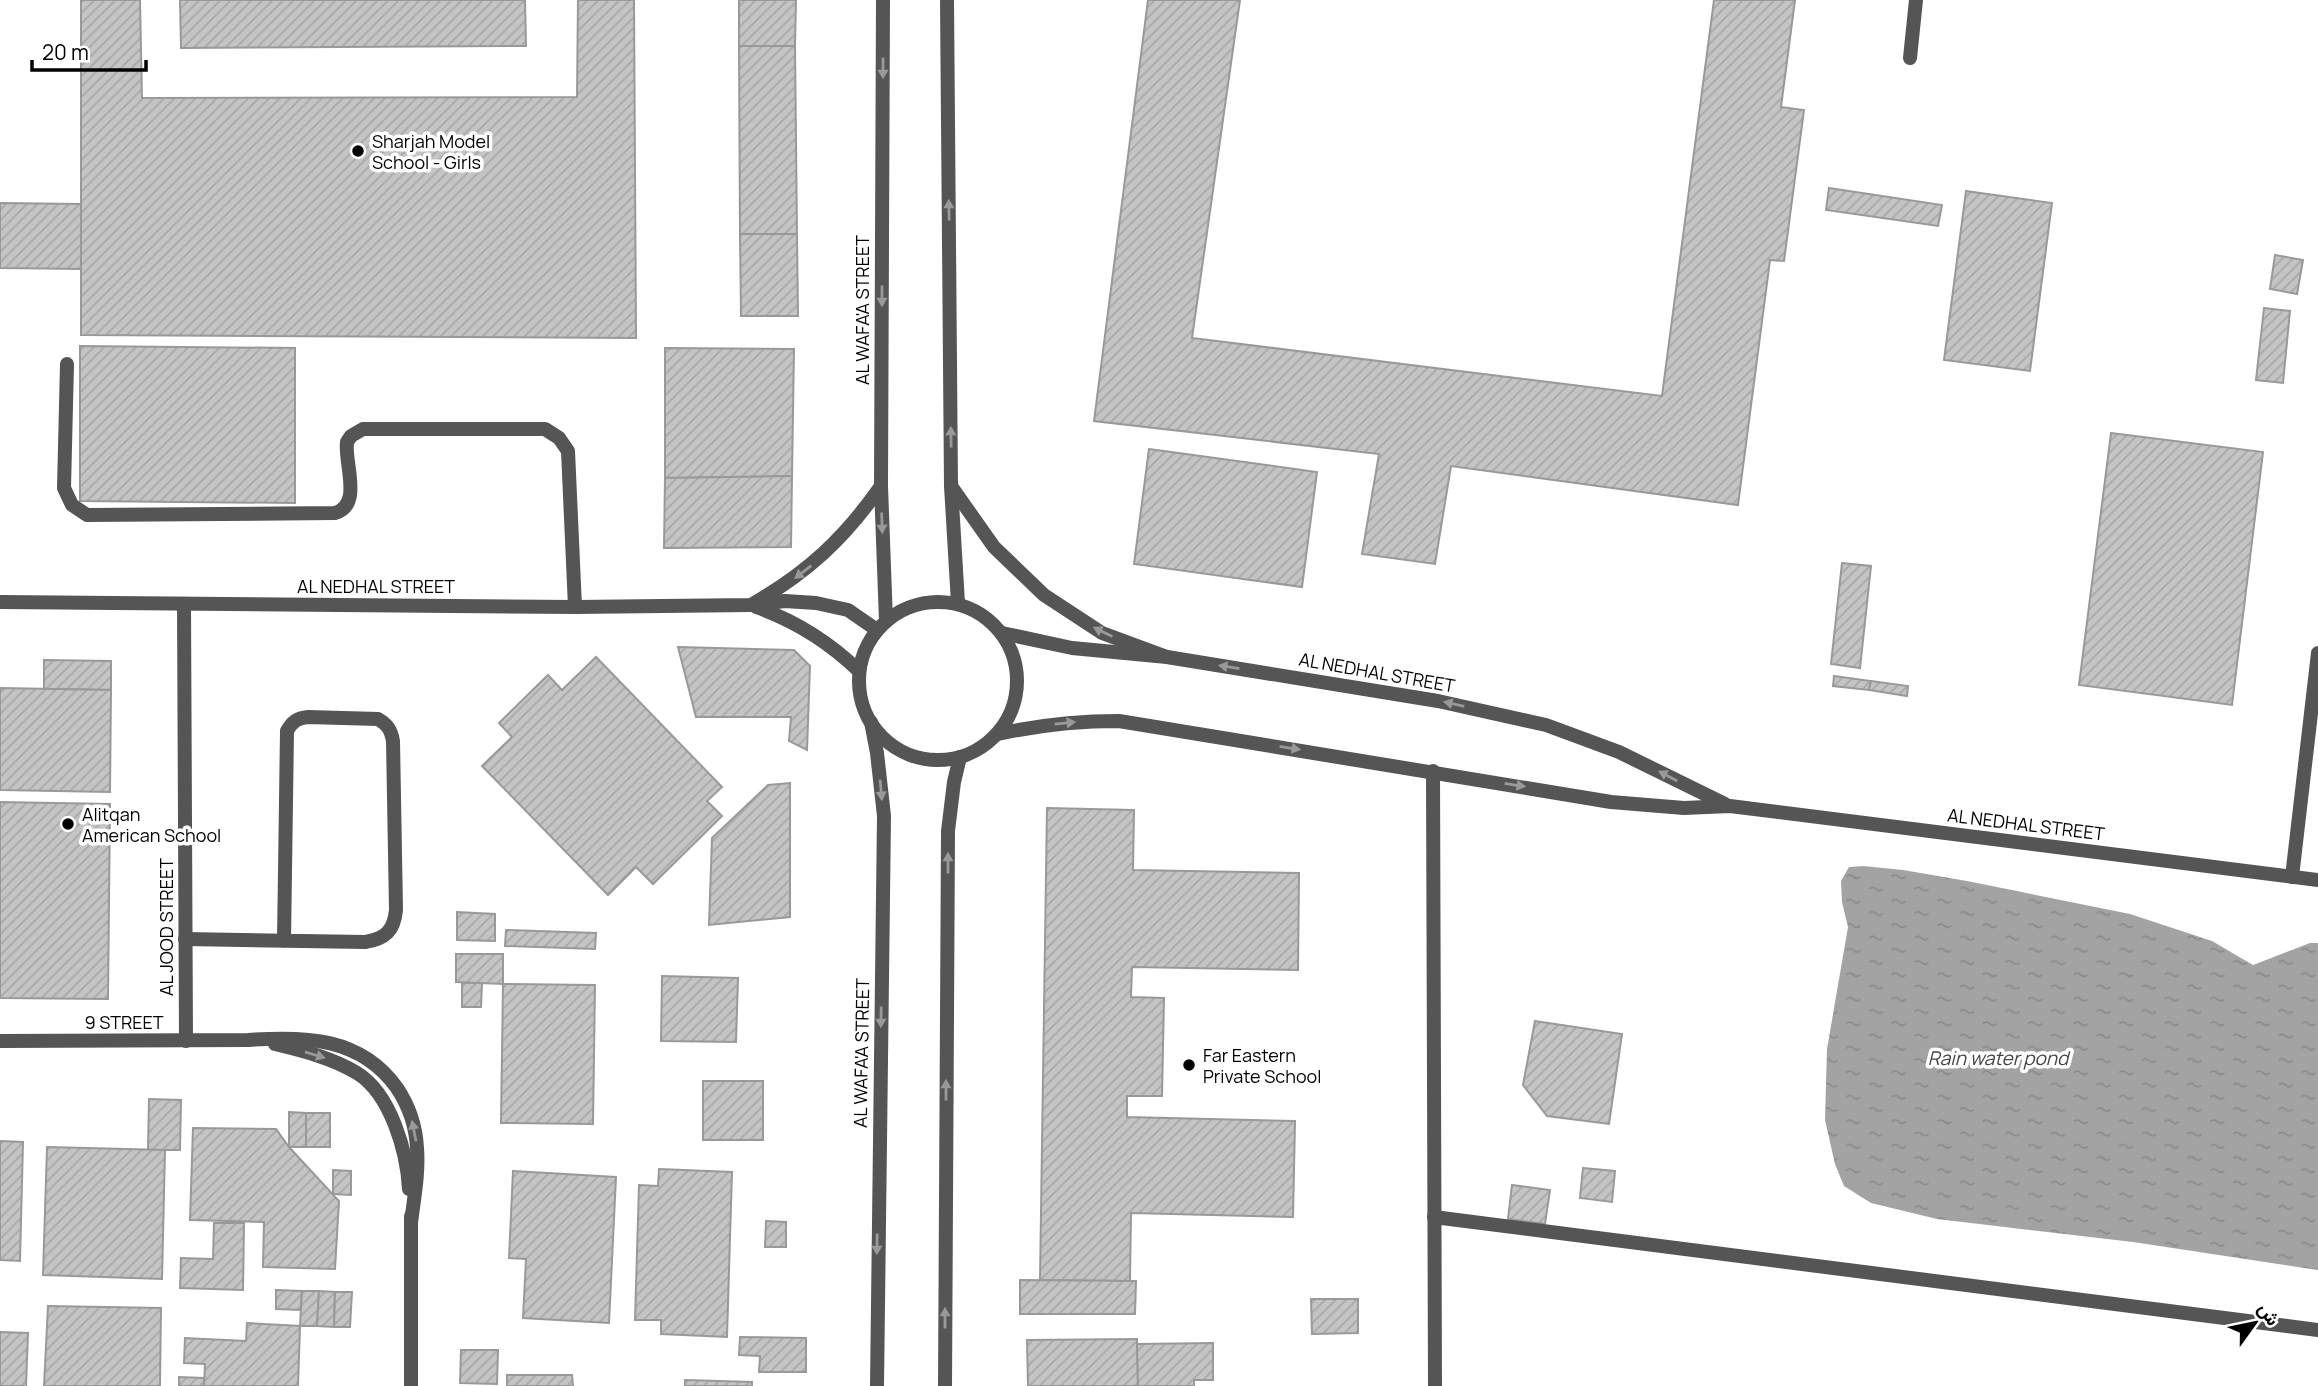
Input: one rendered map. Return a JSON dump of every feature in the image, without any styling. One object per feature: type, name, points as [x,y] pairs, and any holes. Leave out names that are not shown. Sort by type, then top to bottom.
[{"type":"street","name":"AL WAFA'A STREET","points":[[881,625],[883,0]]},
{"type":"street","points":[[947,0],[951,486],[958,603]]},
{"type":"street","points":[[1910,58],[1916,0]]},
{"type":"street","points":[[67,364],[64,488],[72,505],[87,515],[335,513],[345,508],[351,498],[347,442],[351,436],[363,429],[545,429],[559,438],[568,451],[575,607]]},
{"type":"street","points":[[751,605],[801,574],[824,554],[845,533],[881,485]]},
{"type":"street","points":[[951,486],[994,547],[1044,595],[1102,633],[1167,657]]},
{"type":"street","name":"AL NEDHAL STREET","points":[[0,602],[575,607],[751,605],[785,601],[816,603],[848,610],[881,625]]},
{"type":"street","points":[[933,601],[958,603],[983,615],[1002,633],[1012,652],[1018,673],[1017,695],[1010,716],[998,734],[960,758],[940,761],[919,758],[900,751],[883,738],[871,722],[859,689],[859,671],[865,649],[881,625],[908,607],[933,601]]},
{"type":"street","name":"AL JOOD STREET","points":[[184,604],[186,1041]]},
{"type":"street","name":"AL NEDHAL STREET","points":[[751,605],[787,619],[821,637],[859,671]]},
{"type":"street","name":"AL NEDHAL STREET","points":[[1002,633],[1072,648],[1167,657],[1438,701],[1546,725],[1619,752],[1730,806]]},
{"type":"street","points":[[2292,877],[2318,653]]},
{"type":"street","points":[[185,939],[284,941],[378,940],[388,934],[395,923],[393,741],[386,724],[378,719],[299,718],[286,732],[284,941]]},
{"type":"street","name":"AL NEDHAL STREET","points":[[998,734],[1037,725],[1078,721],[1119,722],[1611,802],[1685,808],[1730,806],[2318,880]]},
{"type":"street","name":"AL WAFA'A STREET","points":[[871,722],[884,816],[877,1386]]},
{"type":"street","points":[[945,1386],[948,831],[960,758]]},
{"type":"street","points":[[1433,771],[1435,1386]]},
{"type":"street","name":"9 STREET","points":[[0,1041],[304,1039],[352,1049],[369,1058],[389,1077],[402,1095],[412,1117],[417,1146],[418,1168],[411,1223],[411,1386]]},
{"type":"street","points":[[1434,1217],[2318,1330]]},
{"type":"water","name":"Rain water pond","points":[[1863,866],[1967,881],[2130,914],[2212,941],[2253,965],[2310,943],[2318,943],[2318,1270],[2133,1242],[1937,1219],[1871,1203],[1844,1186],[1835,1164],[1825,1120],[1827,1049],[1848,927],[1842,902],[1841,881],[1849,867]]},
{"type":"building","name":"Sharjah Model School - Girls","points":[[81,0],[140,0],[142,98],[577,97],[578,0],[634,0],[636,338],[81,335]]},
{"type":"building","points":[[180,0],[525,0],[526,46],[181,48]]},
{"type":"building","points":[[739,0],[796,0],[795,46],[739,46]]},
{"type":"building","points":[[1148,0],[1240,0],[1192,338],[1662,396],[1714,0],[1795,0],[1781,107],[1804,110],[1784,261],[1770,260],[1738,505],[1451,466],[1435,564],[1362,554],[1379,454],[1094,421]]},
{"type":"building","points":[[739,46],[795,46],[797,234],[740,234]]},
{"type":"building","points":[[1829,188],[1942,205],[1938,226],[1826,210]]},
{"type":"building","points":[[1966,191],[2052,203],[2030,371],[1944,360]]},
{"type":"building","points":[[0,203],[81,204],[81,269],[0,268]]},
{"type":"building","points":[[740,234],[797,234],[798,316],[741,316]]},
{"type":"building","points":[[2275,255],[2303,260],[2297,294],[2270,289]]},
{"type":"building","points":[[2264,308],[2290,311],[2283,383],[2256,380]]},
{"type":"building","points":[[80,346],[295,348],[295,503],[80,501]]},
{"type":"building","points":[[665,348],[794,349],[792,476],[665,478]]},
{"type":"building","points":[[2111,433],[2263,452],[2232,705],[2079,685]]},
{"type":"building","points":[[1149,449],[1317,472],[1302,587],[1134,564]]},
{"type":"building","points":[[792,476],[791,547],[664,548],[665,478]]},
{"type":"building","points":[[1842,563],[1871,566],[1860,668],[1831,664]]},
{"type":"building","points":[[678,647],[794,650],[810,666],[807,750],[789,741],[791,717],[696,717]]},
{"type":"building","points":[[596,657],[722,787],[707,801],[722,816],[653,884],[636,867],[608,895],[482,766],[512,737],[499,723],[548,675],[562,690]]},
{"type":"building","points":[[44,660],[111,661],[111,690],[44,689]]},
{"type":"building","points":[[1834,676],[1871,681],[1869,690],[1833,686]]},
{"type":"building","points":[[1871,681],[1908,686],[1907,696],[1869,690]]},
{"type":"building","points":[[0,688],[111,690],[110,792],[0,790]]},
{"type":"building","points":[[790,783],[790,917],[709,925],[712,838],[768,785]]},
{"type":"building","points":[[0,802],[110,804],[108,999],[0,998]]},
{"type":"building","points":[[1047,808],[1134,810],[1133,870],[1299,873],[1298,970],[1132,967],[1131,997],[1164,998],[1162,1096],[1127,1096],[1127,1117],[1295,1121],[1293,1217],[1131,1213],[1130,1281],[1040,1280]]},
{"type":"building","points":[[457,912],[495,914],[495,941],[457,940]]},
{"type":"building","points":[[506,930],[596,933],[595,949],[505,946]]},
{"type":"building","points":[[456,954],[503,954],[503,984],[456,982]]},
{"type":"building","points":[[662,976],[738,978],[736,1042],[661,1041]]},
{"type":"building","points":[[462,983],[482,983],[481,1007],[462,1007]]},
{"type":"building","points":[[503,984],[595,985],[593,1124],[501,1123]]},
{"type":"building","points":[[1535,1021],[1622,1034],[1609,1124],[1547,1116],[1523,1085]]},
{"type":"building","points":[[703,1081],[763,1081],[763,1140],[703,1140]]},
{"type":"building","points":[[149,1099],[181,1100],[180,1150],[148,1150]]},
{"type":"building","points":[[289,1112],[306,1113],[306,1147],[289,1147]]},
{"type":"building","points":[[306,1113],[330,1113],[330,1147],[306,1147]]},
{"type":"building","points":[[193,1128],[276,1129],[339,1201],[335,1269],[263,1267],[264,1222],[190,1220]]},
{"type":"building","points":[[0,1141],[23,1142],[20,1261],[0,1260]]},
{"type":"building","points":[[47,1147],[165,1150],[162,1279],[43,1275]]},
{"type":"building","points":[[1583,1168],[1615,1171],[1612,1202],[1580,1198]]},
{"type":"building","points":[[659,1169],[732,1172],[727,1337],[661,1334],[661,1320],[635,1320],[639,1185],[658,1186]]},
{"type":"building","points":[[333,1170],[351,1171],[351,1195],[333,1194]]},
{"type":"building","points":[[513,1171],[616,1177],[609,1323],[523,1318],[526,1259],[509,1258]]},
{"type":"building","points":[[1512,1185],[1550,1190],[1545,1224],[1508,1219]]},
{"type":"building","points":[[766,1221],[786,1222],[786,1247],[765,1247]]},
{"type":"building","points":[[214,1223],[244,1223],[243,1290],[180,1288],[181,1258],[213,1259]]},
{"type":"building","points":[[1020,1280],[1136,1281],[1135,1314],[1020,1314]]},
{"type":"building","points":[[276,1290],[302,1291],[301,1310],[276,1309]]},
{"type":"building","points":[[302,1291],[319,1291],[317,1326],[300,1326]]},
{"type":"building","points":[[319,1291],[335,1292],[334,1327],[317,1326]]},
{"type":"building","points":[[335,1292],[352,1292],[350,1327],[334,1327]]},
{"type":"building","points":[[1311,1299],[1358,1299],[1358,1333],[1312,1334]]},
{"type":"building","points":[[48,1306],[161,1308],[160,1386],[44,1386]]},
{"type":"building","points":[[247,1323],[300,1326],[298,1386],[204,1386],[205,1364],[184,1363],[185,1338],[246,1341]]},
{"type":"building","points":[[0,1332],[28,1333],[26,1386],[0,1386]]},
{"type":"building","points":[[740,1337],[806,1338],[806,1372],[759,1372],[760,1356],[739,1355]]},
{"type":"building","points":[[1137,1339],[1138,1386],[1028,1386],[1027,1340]]},
{"type":"building","points":[[1213,1343],[1213,1380],[1194,1380],[1194,1386],[1138,1386],[1137,1344]]},
{"type":"building","points":[[461,1350],[498,1350],[497,1384],[460,1383]]},
{"type":"building","points":[[507,1375],[572,1375],[573,1386],[507,1386]]},
{"type":"building","points":[[179,1377],[204,1378],[204,1386],[179,1386]]},
{"type":"building","points":[[685,1380],[752,1382],[752,1386],[685,1386]]},
{"type":"place","name":"Sharjah Model School - Girls","points":[[358,151]]},
{"type":"place","name":"Alitqan American School","points":[[68,824]]},
{"type":"place","name":"Far Eastern Private School","points":[[1189,1065]]}]
